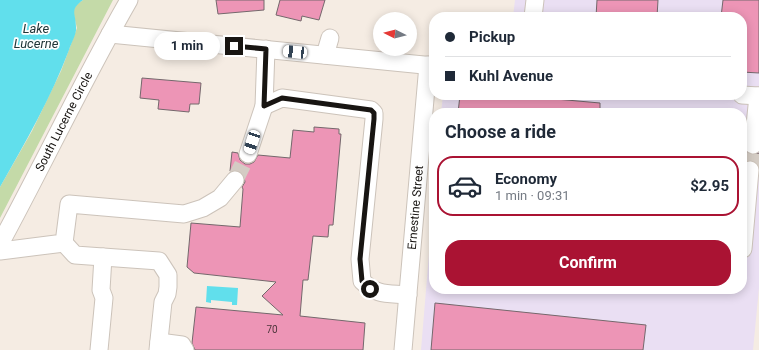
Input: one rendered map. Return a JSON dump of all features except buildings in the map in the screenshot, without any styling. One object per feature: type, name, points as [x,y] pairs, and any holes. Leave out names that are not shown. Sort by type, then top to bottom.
[{"type":"street","name":"South Lucerne Circle","points":[[0,244],[110,34],[130,0]]},
{"type":"street","points":[[534,12],[535,0]]},
{"type":"street","points":[[110,34],[429,66]]},
{"type":"street","points":[[325,55],[330,38]]},
{"type":"street","points":[[248,154],[264,106],[266,49]]},
{"type":"street","name":"Ernestine Street","points":[[403,350],[429,86]]},
{"type":"street","points":[[753,96],[753,145]]},
{"type":"street","points":[[264,106],[282,98],[371,110],[374,113],[360,259],[362,281],[370,289],[380,293],[408,295]]},
{"type":"street","points":[[747,204],[750,170]]},
{"type":"street","points":[[64,244],[69,204],[184,214],[203,208],[220,198],[235,180]]},
{"type":"street","points":[[0,251],[64,244]]},
{"type":"street","points":[[64,244],[75,255],[159,261],[168,275],[168,287],[167,294],[163,302],[158,346],[182,345],[185,350]]},
{"type":"street","points":[[99,350],[104,298],[101,290],[103,257]]},
{"type":"shaded area","points":[[515,0],[759,0],[759,288],[753,350],[421,350],[429,254],[429,294],[747,294],[747,108],[442,108],[442,100],[747,100],[747,12],[514,12]]},
{"type":"green space","points":[[83,0],[113,0],[0,218],[0,187],[32,131],[61,71],[77,28],[73,12],[76,5]]},
{"type":"water","name":"Lake Lucerne","points":[[0,0],[83,0],[76,6],[74,12],[76,33],[62,68],[37,120],[0,187]]},
{"type":"water","points":[[207,286],[238,288],[237,305],[232,305],[232,302],[211,300],[211,303],[206,302]]},
{"type":"tunnel","points":[[750,170],[753,145]]},
{"type":"tunnel","points":[[235,180],[248,154]]},
{"type":"route","points":[[234,46],[266,49],[264,106],[282,98],[371,110],[374,113],[360,259],[362,281],[370,289]]}]
